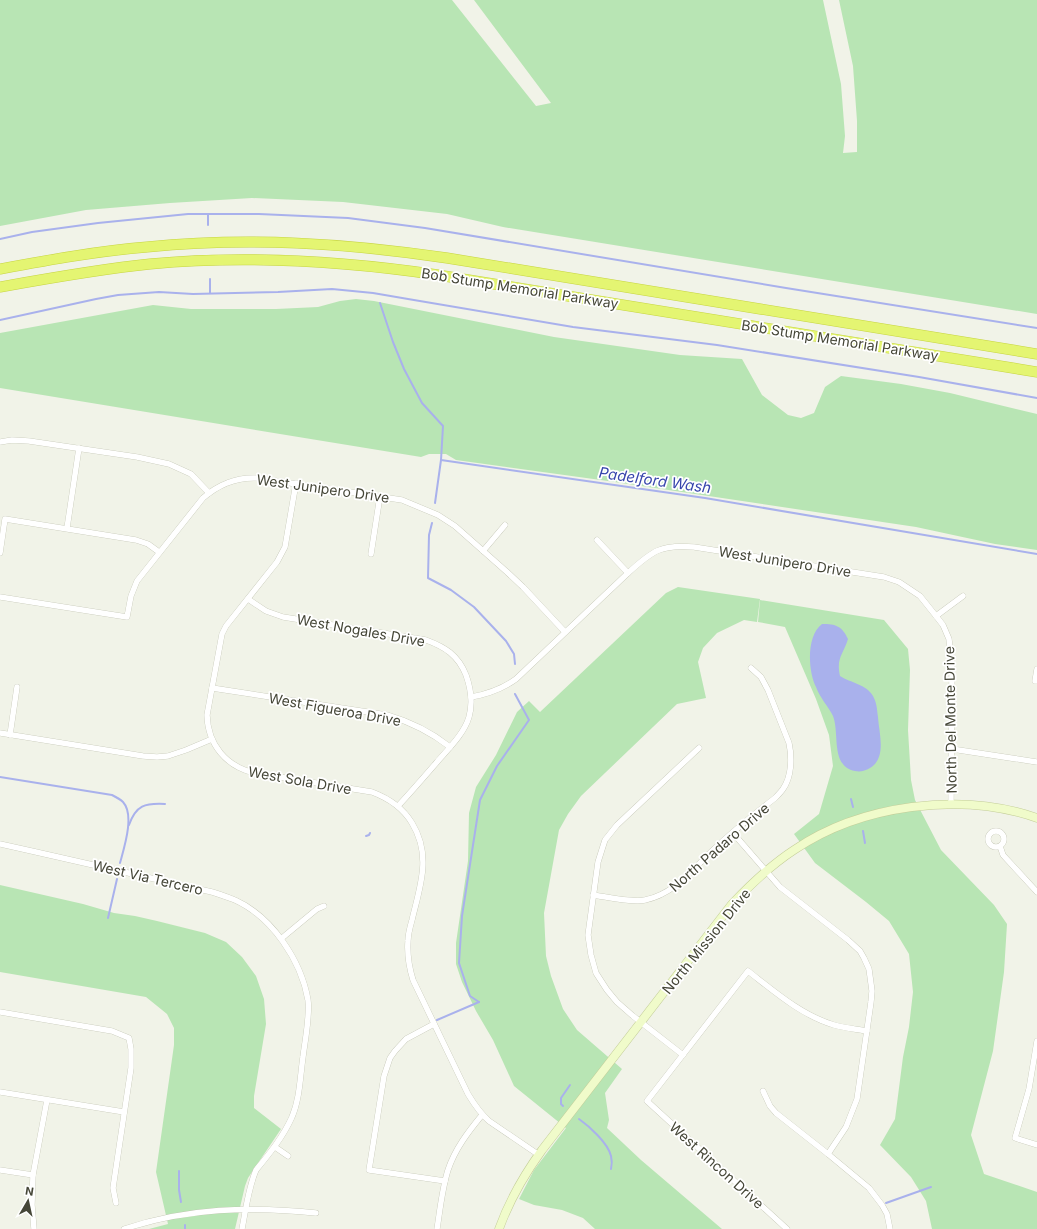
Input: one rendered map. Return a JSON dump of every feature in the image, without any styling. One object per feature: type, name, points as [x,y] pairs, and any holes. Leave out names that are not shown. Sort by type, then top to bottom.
[{"type":"highway","name":"Bob Stump Memorial Parkway","points":[[0,269],[81,255],[170,245],[259,242],[337,245],[447,258],[1037,354]]},
{"type":"highway","name":"Bob Stump Memorial Parkway","points":[[0,287],[106,269],[167,263],[248,260],[294,260],[345,263],[438,275],[1037,372]]},
{"type":"street","points":[[0,442],[12,440],[29,441],[169,464],[190,474],[209,492]]},
{"type":"street","points":[[66,528],[79,448]]},
{"type":"street","name":"West Junipero Drive","points":[[0,597],[127,617],[131,596],[136,581],[209,492],[229,481],[257,478],[402,500],[438,516],[455,526],[523,587],[565,632]]},
{"type":"street","points":[[0,733],[157,757],[176,754],[212,739],[207,715],[222,634],[226,626],[284,551],[296,483]]},
{"type":"street","points":[[370,554],[380,496]]},
{"type":"street","points":[[0,553],[5,519],[136,540],[148,544],[159,552]]},
{"type":"street","points":[[483,551],[505,525]]},
{"type":"street","points":[[597,540],[628,573]]},
{"type":"street","name":"West Junipero Drive","points":[[471,697],[494,692],[516,679],[644,558],[669,546],[694,547],[884,577],[899,582],[920,596],[936,616]]},
{"type":"street","points":[[936,616],[963,596]]},
{"type":"street","name":"West Nogales Drive","points":[[248,599],[266,611],[284,617],[418,638],[438,644],[449,651],[458,660],[465,672],[469,684],[471,697],[469,716],[450,747],[398,806]]},
{"type":"street","name":"North Del Monte Drive","points":[[936,616],[943,625],[949,639],[952,666],[951,804]]},
{"type":"street","name":"North Padaro Drive","points":[[594,895],[618,899],[644,900],[662,895],[681,882],[733,833],[784,789],[788,781],[791,761],[790,742],[768,690],[761,677],[751,668]]},
{"type":"street","points":[[1036,681],[1037,669]]},
{"type":"street","points":[[10,735],[17,687]]},
{"type":"street","name":"West Figueroa Drive","points":[[212,688],[387,715],[399,718],[423,728],[450,747]]},
{"type":"street","name":"West Sola Drive","points":[[212,739],[225,758],[236,767],[245,771],[372,792],[386,798],[398,806],[410,820],[416,829],[423,850],[424,868],[408,940],[409,968],[413,980],[468,1094],[482,1115]]},
{"type":"street","points":[[699,748],[617,825],[605,840],[600,854],[588,935],[591,956],[596,972],[617,1002],[683,1055],[748,972],[791,1004],[810,1016],[835,1025],[867,1031]]},
{"type":"street","points":[[952,749],[1037,762]]},
{"type":"street","name":"North Mission Drive","points":[[499,1229],[505,1213],[518,1188],[539,1155],[732,904],[766,871],[795,849],[809,841],[851,822],[884,812],[913,807],[951,804],[999,809],[1037,818]]},
{"type":"street","points":[[733,833],[787,893],[860,951],[869,968],[871,981],[871,1002],[857,1099],[846,1127],[828,1154]]},
{"type":"street","name":"West Via Tercero","points":[[0,844],[212,892],[235,900],[247,907],[282,938],[299,968],[308,1000],[307,1026],[296,1105],[281,1138],[256,1170],[250,1187],[242,1229]]},
{"type":"street","points":[[1000,846],[1003,855],[1037,892]]},
{"type":"street","points":[[282,938],[324,906]]},
{"type":"street","points":[[0,1012],[112,1031],[129,1038],[131,1049],[131,1068],[113,1188],[116,1203]]},
{"type":"street","points":[[434,1024],[406,1039],[394,1051],[390,1058],[384,1076],[369,1170],[445,1181]]},
{"type":"street","points":[[1037,1041],[1036,1061],[1015,1138],[1037,1145]]},
{"type":"street","name":"West Rincon Drive","points":[[683,1055],[647,1101],[787,1229]]},
{"type":"street","points":[[763,1091],[770,1106],[776,1113],[869,1188],[877,1197],[887,1214],[890,1229]]},
{"type":"street","points":[[0,1092],[95,1106],[124,1112]]},
{"type":"street","points":[[34,1229],[32,1205],[33,1175],[47,1100]]},
{"type":"street","points":[[437,1229],[448,1169],[460,1144],[482,1115],[539,1155]]},
{"type":"street","points":[[275,1147],[288,1156]]},
{"type":"street","points":[[0,1170],[33,1175]]},
{"type":"street","points":[[124,1229],[144,1222],[216,1210],[277,1209],[316,1213]]},
{"type":"green space","points":[[0,0],[452,0],[536,106],[551,103],[474,0],[823,0],[841,84],[845,136],[843,153],[857,152],[857,121],[853,66],[839,0],[1037,0],[1037,314],[503,227],[447,214],[343,202],[252,198],[170,203],[86,210],[0,226]]},
{"type":"green space","points":[[356,299],[374,301],[554,337],[680,355],[742,359],[762,395],[788,415],[801,418],[814,413],[825,387],[841,376],[901,384],[950,393],[1037,414],[1037,550],[995,544],[916,527],[456,460],[446,454],[429,454],[421,457],[0,388],[0,333],[153,305],[191,309],[276,309],[318,307],[340,301]]},
{"type":"green space","points":[[678,587],[760,599],[757,622],[744,620],[717,633],[703,648],[698,662],[706,698],[677,704],[581,796],[568,814],[559,830],[544,913],[546,956],[551,976],[563,1009],[577,1030],[622,1069],[605,1093],[609,1120],[607,1128],[641,1160],[722,1229],[595,1229],[583,1218],[562,1210],[534,1205],[519,1199],[534,1170],[566,1128],[514,1086],[493,1040],[476,1011],[462,982],[456,964],[456,943],[468,861],[469,813],[476,787],[496,755],[517,712],[529,701],[540,712],[666,593]]},
{"type":"green space","points":[[760,600],[884,620],[908,649],[910,670],[908,730],[911,780],[915,800],[941,850],[994,905],[1007,924],[1004,972],[993,1051],[971,1135],[984,1174],[1037,1192],[1037,1229],[932,1229],[926,1201],[911,1177],[880,1145],[895,1119],[903,1057],[909,1027],[913,992],[909,954],[889,921],[815,863],[794,834],[819,814],[833,766],[829,735],[816,699],[785,627],[758,622]]},
{"type":"green space","points":[[0,885],[83,904],[114,913],[135,916],[205,933],[226,942],[242,957],[256,976],[264,999],[266,1024],[254,1096],[254,1108],[281,1129],[248,1178],[235,1229],[149,1229],[168,1224],[156,1172],[174,1045],[174,1028],[167,1014],[146,997],[0,972]]},
{"type":"water","points":[[822,624],[835,625],[843,631],[848,639],[839,661],[840,676],[862,686],[870,692],[875,701],[881,745],[880,752],[879,758],[875,764],[864,771],[855,771],[847,768],[842,763],[837,748],[833,716],[813,680],[810,663],[811,645],[817,629]]},
{"type":"waterway","points":[[0,239],[32,232],[98,223],[188,214],[259,214],[348,218],[425,228],[1037,328]]},
{"type":"waterway","points":[[208,214],[208,225]]},
{"type":"waterway","points":[[210,279],[210,293]]},
{"type":"waterway","points":[[0,320],[118,295],[159,292],[193,294],[332,289],[373,293],[573,327],[717,345],[919,377],[1037,398]]},
{"type":"waterway","name":"Padelford Wash","points":[[380,303],[404,369],[422,403],[443,426],[441,460],[435,503]]},
{"type":"waterway","name":"Padelford Wash","points":[[441,460],[705,498],[1037,554]]},
{"type":"waterway","points":[[432,523],[429,535],[428,578],[451,590],[474,607],[506,641],[514,654],[515,664]]},
{"type":"waterway","points":[[479,1002],[470,996],[459,963],[462,916],[480,800],[497,766],[529,720],[515,694]]},
{"type":"waterway","points":[[0,777],[112,795],[121,800],[128,815],[128,832],[120,863]]},
{"type":"waterway","points":[[851,799],[853,807]]},
{"type":"waterway","points":[[129,825],[138,809],[152,804],[165,804]]},
{"type":"waterway","points":[[863,831],[865,843]]},
{"type":"waterway","points":[[366,836],[370,833]]},
{"type":"waterway","points":[[108,918],[117,879]]},
{"type":"waterway","points":[[437,1020],[479,1002]]},
{"type":"waterway","points":[[563,1106],[561,1104],[561,1098],[570,1085]]},
{"type":"waterway","points":[[579,1119],[593,1130],[606,1146],[611,1158],[611,1169]]},
{"type":"waterway","points":[[179,1171],[179,1190],[181,1202]]},
{"type":"waterway","points":[[886,1203],[931,1187]]}]
